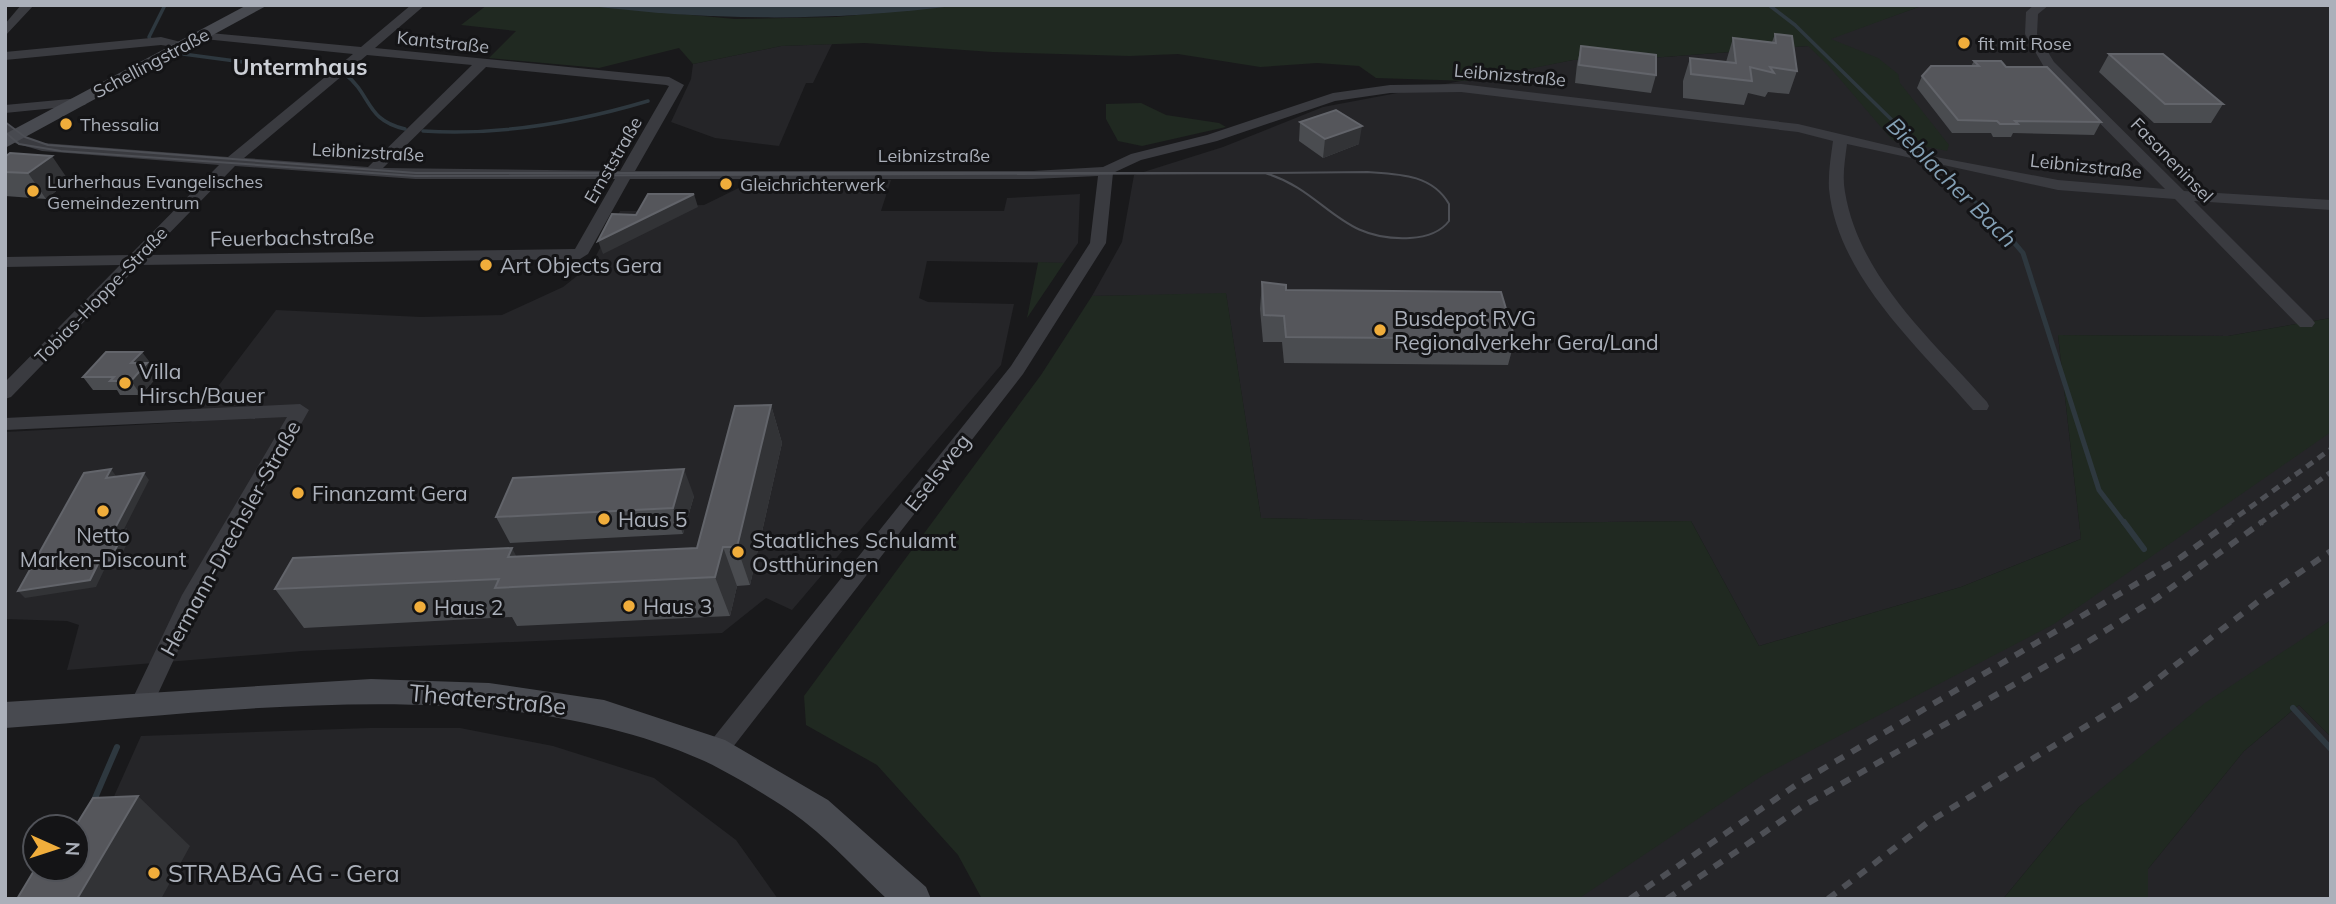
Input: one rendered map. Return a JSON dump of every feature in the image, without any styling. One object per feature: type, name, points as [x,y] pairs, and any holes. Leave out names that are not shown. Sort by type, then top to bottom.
[{"type":"main road","name":"Schellingstraße","points":[[8,135],[80,102],[260,5]]},
{"type":"main road","name":"Theaterstraße","points":[[5,715],[332,692],[440,692],[530,699],[591,709],[651,724],[718,750],[810,804],[867,849],[914,899]]},
{"type":"street","points":[[5,32],[28,5]]},
{"type":"street","name":"Tobias-Hoppe-Straße","points":[[5,393],[230,162],[419,5]]},
{"type":"street","name":"Fasaneninsel","points":[[2035,8],[2031,34],[2049,64],[2306,323]]},
{"type":"street","name":"Kantstraße","points":[[204,35],[669,81],[677,85]]},
{"type":"street","points":[[5,56],[161,41],[187,45]]},
{"type":"street","points":[[370,173],[482,63]]},
{"type":"street","name":"Ernststraße","points":[[580,254],[677,85]]},
{"type":"street","name":"Leibnizstraße","points":[[8,135],[42,147],[370,173],[1033,175],[1106,172],[1136,156],[1212,138],[1315,101],[1390,89],[1487,90],[1754,122],[1840,137],[1916,157],[2058,185],[2331,205]]},
{"type":"street","points":[[5,109],[80,102]]},
{"type":"street","points":[[1840,137],[1837,190],[1843,216],[1854,243],[1880,288],[1980,406]]},
{"type":"street","name":"Eselsweg","points":[[718,750],[1017,370],[1098,243],[1106,172]]},
{"type":"street","name":"Feuerbachstraße","points":[[5,262],[580,254]]},
{"type":"street","name":"Hermann-Drechsler-Straße","points":[[5,424],[300,410],[190,601],[142,704]]},
{"type":"shaded area","points":[[487,5],[582,5],[735,19],[836,17],[960,5],[1924,5],[1831,39],[1878,58],[1898,74],[1900,83],[1949,145],[1947,151],[1892,140],[1828,65],[1808,46],[1664,57],[1573,60],[1470,81],[1376,78],[1359,66],[1317,63],[1260,67],[1178,54],[1130,56],[992,52],[865,43],[781,46],[693,64],[679,48],[599,68],[489,58],[516,31],[461,25]]},
{"type":"shaded area","points":[[583,5],[960,5],[818,17],[724,17]]},
{"type":"shaded area","points":[[1924,5],[2331,5],[2331,318],[2228,336],[2058,335],[2081,539],[1961,587],[1759,646],[1691,521],[1523,523],[1261,518],[1226,294],[1092,296],[1122,242],[1134,175],[1223,147],[1323,107],[1573,60],[1664,57],[1808,46]]},
{"type":"shaded area","points":[[832,44],[813,83],[806,83],[779,146],[715,138],[671,122],[691,79],[693,64],[781,46]]},
{"type":"shaded area","points":[[1141,103],[1166,115],[1219,123],[1226,127],[1142,146],[1118,141],[1106,119],[1106,104]]},
{"type":"shaded area","points":[[755,180],[891,180],[881,211],[1004,211],[1007,198],[1080,194],[1078,243],[1064,263],[927,261],[919,298],[928,302],[1014,304],[1001,365],[792,610],[766,598],[722,633],[302,651],[67,670],[79,625],[67,621],[5,619],[5,432],[191,422],[276,310],[421,317],[502,315],[563,287],[591,265],[620,211],[647,211],[649,206],[704,205]]},
{"type":"shaded area","points":[[1038,263],[1064,263],[1027,318]]},
{"type":"shaded area","points":[[1226,293],[1261,518],[1523,523],[1691,521],[1759,646],[1961,587],[2081,539],[2058,335],[2228,336],[2331,318],[2331,432],[2054,624],[1762,776],[1578,899],[982,899],[958,855],[877,765],[806,725],[804,696],[1041,375],[1092,296]]},
{"type":"shaded area","points":[[2331,414],[2331,620],[2079,807],[2003,899],[1547,899]]},
{"type":"shaded area","points":[[2331,620],[2331,737],[2299,705],[2244,751],[2148,869],[2148,899],[2003,899],[2079,807],[2205,703]]},
{"type":"shaded area","points":[[2299,705],[2331,737],[2331,899],[2148,899],[2148,869],[2244,751]]},
{"type":"shaded area","points":[[370,728],[460,728],[553,746],[654,778],[736,840],[778,899],[68,899],[75,883],[91,883],[91,848],[141,736]]},
{"type":"building","points":[[1775,34],[1792,36],[1797,71],[1770,67],[1774,73],[1750,67],[1752,81],[1691,74],[1690,58],[1736,63],[1733,38],[1776,43]]},
{"type":"building","points":[[1581,46],[1656,55],[1656,75],[1579,65]]},
{"type":"building","points":[[2109,54],[2163,54],[2223,104],[2165,104]]},
{"type":"building","points":[[1974,61],[2001,61],[2006,67],[2047,67],[2101,122],[2015,121],[2018,124],[2000,124],[1997,121],[1958,120],[1922,76],[1931,66],[1979,66]]},
{"type":"building","points":[[1336,110],[1362,126],[1325,139],[1300,122]]},
{"type":"building","points":[[10,153],[52,156],[28,173],[5,172],[5,157]]},
{"type":"building","points":[[648,194],[694,194],[598,241],[612,214],[636,215]]},
{"type":"building","points":[[1262,282],[1286,285],[1286,290],[1501,292],[1515,339],[1286,337],[1284,316],[1264,315]]},
{"type":"building","points":[[106,352],[142,352],[131,363],[147,363],[131,381],[110,381],[114,377],[83,377]]},
{"type":"building","points":[[771,405],[737,547],[723,547],[715,577],[495,588],[499,579],[275,589],[293,558],[512,548],[508,557],[697,548],[735,406]]},
{"type":"building","name":"Netto Marken-Discount","points":[[111,469],[106,478],[144,473],[113,532],[125,530],[110,560],[99,562],[90,580],[18,591],[84,473]]},
{"type":"building","points":[[684,469],[673,508],[496,517],[513,478]]},
{"type":"building","points":[[138,796],[91,875],[91,813],[84,813],[93,798]]},
{"type":"building","points":[[27,883],[86,883],[77,899],[17,899]]},
{"type":"waterway","points":[[151,41],[149,37],[165,5]]},
{"type":"waterway","name":"Bieblacher Bach","points":[[1769,5],[1795,25],[2001,227]]},
{"type":"waterway","points":[[183,54],[243,62],[307,63],[335,68]]},
{"type":"waterway","points":[[345,74],[383,120],[405,129]]},
{"type":"waterway","points":[[423,131],[509,130],[592,116],[648,101]]},
{"type":"waterway","name":"Bieblacher Bach","points":[[2001,227],[2023,253],[2099,490],[2125,524]]},
{"type":"waterway","name":"Bieblacher Bach","points":[[2124,522],[2144,549]]},
{"type":"waterway","name":"Bieblacher Bach","points":[[2293,708],[2331,749]]},
{"type":"waterway","points":[[92,805],[117,747]]},
{"type":"tram line","points":[[5,122],[25,137],[48,145],[416,173],[1265,173]]},
{"type":"tram line","points":[[5,132],[19,144],[61,151],[415,176],[1265,173]]},
{"type":"tram line","points":[[1368,172],[1413,178],[1424,181],[1442,194],[1449,204],[1449,221],[1437,231],[1410,238],[1386,237],[1366,232],[1333,214],[1286,181],[1265,173],[1368,172]]},
{"type":"railway","points":[[2227,524],[2331,449]]},
{"type":"railway","points":[[2259,524],[2331,472]]},
{"type":"railway","points":[[1630,899],[1799,783],[2180,558],[2230,522]]},
{"type":"railway","points":[[1667,899],[1803,806],[2086,643],[2157,598],[2262,522]]},
{"type":"railway","points":[[1828,899],[1927,823],[2134,697],[2264,597],[2331,551]]},
{"type":"place","name":"fit mit Rose","points":[[1964,43]]},
{"type":"place","name":"Thessalia","points":[[66,124]]},
{"type":"place","name":"Gleichrichterwerk","points":[[726,184]]},
{"type":"place","name":"Lurherhaus Evangelisches Gemeindezentrum","points":[[33,191]]},
{"type":"place","name":"Art Objects Gera","points":[[486,265]]},
{"type":"place","name":"Busdepot RVG Regionalverkehr Gera/Land","points":[[1380,330]]},
{"type":"place","name":"Villa Hirsch/Bauer","points":[[125,383]]},
{"type":"place","name":"Finanzamt Gera","points":[[298,493]]},
{"type":"place","name":"Netto Marken-Discount","points":[[103,511]]},
{"type":"place","name":"Haus 5","points":[[604,519]]},
{"type":"place","name":"Staatliches Schulamt Ostthüringen","points":[[738,552]]},
{"type":"place","name":"Haus 3","points":[[629,606]]},
{"type":"place","name":"Haus 2","points":[[420,607]]},
{"type":"place","name":"STRABAG AG - Gera","points":[[154,873]]},
{"type":"district","name":"Untermhaus","points":[[300,66]]}]
